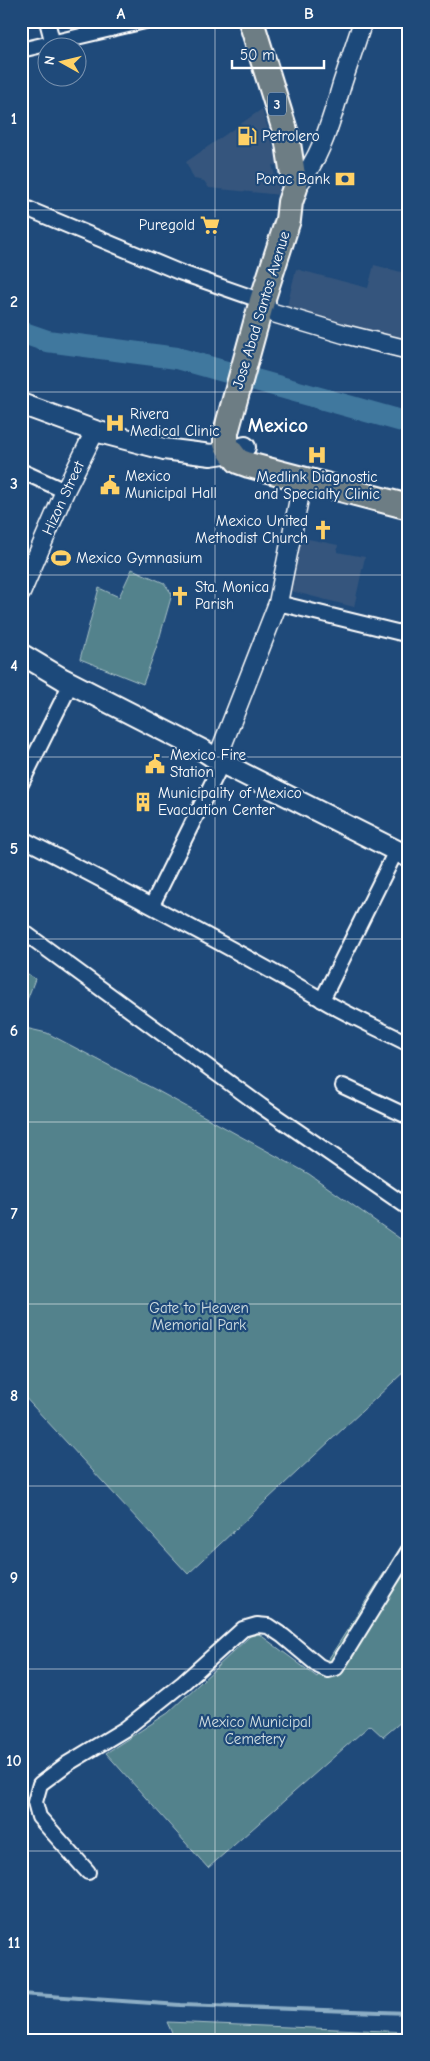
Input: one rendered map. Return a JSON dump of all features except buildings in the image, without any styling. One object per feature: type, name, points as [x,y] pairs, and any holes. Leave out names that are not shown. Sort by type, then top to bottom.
[{"type":"highway","name":"Jose Abad Santos Avenue","points":[[238,450],[226,444],[226,432],[237,410],[268,307],[288,220],[290,202],[295,188],[287,137],[251,21]]},
{"type":"highway","points":[[409,495],[257,453],[238,450],[238,461],[249,465],[409,507]]},
{"type":"main road","points":[[21,404],[95,431],[164,449],[211,455],[238,450]]},
{"type":"main road","points":[[21,654],[71,683],[204,751],[219,761],[402,854]]},
{"type":"street","points":[[47,21],[51,38]]},
{"type":"street","points":[[295,188],[305,177],[315,160],[336,106],[363,21]]},
{"type":"street","points":[[76,38],[137,22]]},
{"type":"street","points":[[21,50],[38,47]]},
{"type":"street","points":[[21,206],[268,307],[344,334],[409,350]]},
{"type":"street","name":"Hizon Street","points":[[21,593],[65,491],[95,431]]},
{"type":"street","points":[[21,471],[65,491]]},
{"type":"street","points":[[152,906],[219,761],[278,603],[303,479]]},
{"type":"street","points":[[278,603],[409,635]]},
{"type":"street","points":[[21,784],[71,683]]},
{"type":"street","points":[[21,838],[297,984],[322,1000],[409,1044]]},
{"type":"street","points":[[322,1000],[402,854]]},
{"type":"street","points":[[21,930],[261,1106],[409,1208]]},
{"type":"street","points":[[343,1086],[409,1117]]},
{"type":"street","points":[[88,1872],[39,1817],[35,1802],[40,1784],[67,1764],[125,1729],[183,1683],[244,1629],[257,1625],[268,1626],[319,1666],[328,1670],[336,1668],[409,1550]]},
{"type":"shaded area","name":"Petrolero","points":[[262,109],[279,166],[272,165],[281,195],[209,188],[204,181],[194,179],[186,162]]},
{"type":"shaded area","points":[[374,265],[409,274],[409,342],[286,310],[296,269],[368,288]]},
{"type":"shaded area","points":[[294,536],[338,545],[337,552],[365,557],[354,607],[283,589]]},
{"type":"green space","points":[[132,569],[164,583],[172,594],[158,643],[143,684],[80,659],[99,588],[119,597]]},
{"type":"green space","points":[[21,969],[35,979],[21,1016]]},
{"type":"green space","name":"Gate to Heaven Memorial Park","points":[[21,1027],[47,1033],[158,1091],[309,1174],[409,1245],[409,1367],[188,1574],[21,1393]]},
{"type":"green space","name":"Mexico Municipal Cemetery","points":[[409,1534],[409,1727],[402,1721],[383,1737],[370,1725],[208,1868],[106,1753],[168,1713],[250,1636],[259,1634],[317,1677]]},
{"type":"green space","points":[[167,2022],[409,2032],[409,2040],[175,2040]]},
{"type":"waterway","points":[[21,332],[47,341],[177,358],[409,423]]},
{"type":"waterway","points":[[21,1994],[180,2005],[409,2013]]},
{"type":"place","name":"Petrolero","points":[[247,136]]},
{"type":"place","name":"Porac Bank","points":[[345,179]]},
{"type":"place","name":"Puregold","points":[[210,225]]},
{"type":"place","name":"Rivera Medical Clinic","points":[[115,423]]},
{"type":"place","name":"Medlink Diagnostic and Specialty Clinic","points":[[317,455]]},
{"type":"place","name":"Mexico Municipal Hall","points":[[110,485]]},
{"type":"place","name":"Mexico United Methodist Church","points":[[323,530]]},
{"type":"place","name":"Mexico Gymnasium","points":[[61,558]]},
{"type":"place","name":"Sta. Monica Parish","points":[[180,596]]},
{"type":"place","name":"Mexico Fire Station","points":[[155,764]]},
{"type":"place","name":"Municipality of Mexico Evacuation Center","points":[[143,802]]},
{"type":"district","name":"Mexico","points":[[278,425]]}]
